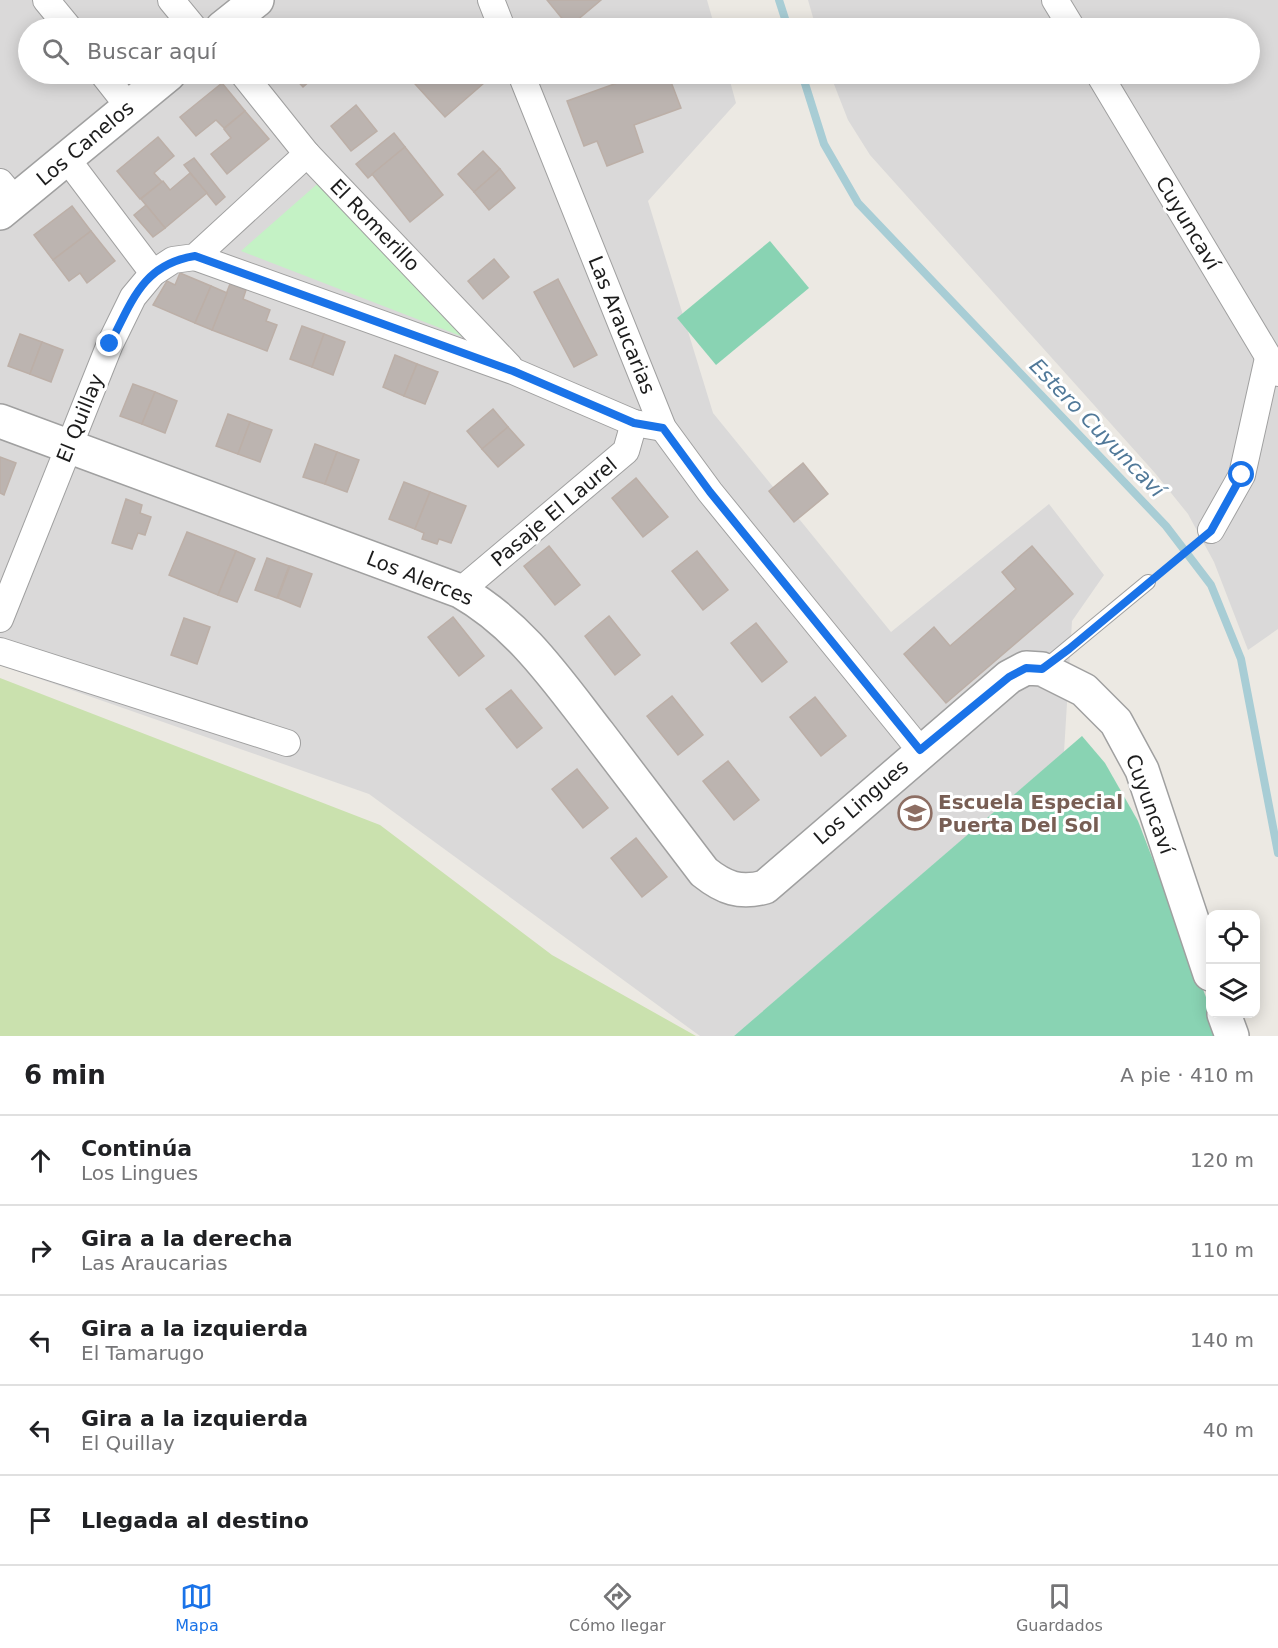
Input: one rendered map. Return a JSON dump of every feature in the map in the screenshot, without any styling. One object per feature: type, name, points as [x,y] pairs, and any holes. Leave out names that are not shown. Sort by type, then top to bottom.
[{"type":"street","points":[[46,0],[61,18]]},
{"type":"street","points":[[171,0],[186,18]]},
{"type":"street","points":[[235,18],[258,0]]},
{"type":"street","points":[[491,0],[498,18]]},
{"type":"street","points":[[1055,0],[1066,18]]},
{"type":"street","points":[[112,84],[129,106]]},
{"type":"street","name":"Los Canelos","points":[[5,199],[68,159],[156,84]]},
{"type":"street","name":"El Romerillo","points":[[251,84],[307,154],[513,371]]},
{"type":"street","name":"Las Araucarias","points":[[524,84],[663,428],[710,492],[920,750]]},
{"type":"street","name":"Cuyuncaví","points":[[1105,84],[1273,366]]},
{"type":"street","name":"El Quillay","points":[[0,619],[110,344],[134,297],[153,273],[173,260],[195,256],[307,154]]},
{"type":"street","points":[[68,159],[153,273]]},
{"type":"street","points":[[195,256],[513,371],[634,423],[663,428]]},
{"type":"street","points":[[1211,531],[1242,475],[1273,366]]},
{"type":"street","name":"Los Alerces","points":[[0,421],[459,591],[489,607],[532,649],[704,872],[731,889]]},
{"type":"street","name":"Pasaje El Laurel","points":[[459,591],[626,452],[634,423]]},
{"type":"street","points":[[0,651],[287,743]]},
{"type":"street","name":"Los Lingues","points":[[731,889],[747,892],[765,887],[920,750],[1009,677],[1026,668],[1042,669]]},
{"type":"street","name":"Cuyuncaví","points":[[1042,669],[1084,690],[1116,722],[1142,770],[1207,964]]},
{"type":"street","points":[[1225,1018],[1232,1036]]},
{"type":"lane","name":"Los Lingues","points":[[1042,669],[1148,582]]},
{"type":"path","points":[[1148,582],[1211,531]]},
{"type":"shaded area","points":[[0,0],[707,0],[712,18],[18,18],[18,84],[731,84],[736,103],[648,201],[713,413],[891,632],[1049,504],[1104,575],[1072,621],[1064,752],[734,1036],[700,1036],[369,794],[0,665]]},
{"type":"shaded area","points":[[808,0],[1278,0],[1278,629],[1248,650],[1214,562],[1188,514],[1155,473],[870,155],[848,120],[834,84],[1260,84],[1260,18],[813,18]]},
{"type":"green space","points":[[332,171],[466,338],[241,251]]},
{"type":"green space","points":[[770,241],[809,288],[716,365],[677,318]]},
{"type":"green space","points":[[0,678],[380,825],[552,955],[696,1036],[0,1036]]},
{"type":"green space","points":[[1082,736],[1105,763],[1138,821],[1206,997],[1206,1018],[1214,1018],[1221,1036],[734,1036]]},
{"type":"building","points":[[547,0],[601,0],[580,18],[562,18]]},
{"type":"building","points":[[221,84],[245,111],[224,128],[216,120],[196,136],[180,117]]},
{"type":"building","points":[[415,84],[483,84],[445,117]]},
{"type":"building","points":[[614,84],[672,84],[681,108],[634,125],[643,152],[607,166],[597,141],[584,146],[567,101]]},
{"type":"building","points":[[356,105],[377,131],[351,151],[331,126]]},
{"type":"building","points":[[245,111],[269,139],[227,174],[211,154],[231,138],[224,129]]},
{"type":"building","points":[[394,133],[405,147],[368,178],[356,164]]},
{"type":"building","points":[[158,137],[174,156],[154,173],[162,182],[140,199],[117,171]]},
{"type":"building","points":[[405,147],[443,195],[410,222],[372,174]]},
{"type":"building","points":[[483,151],[500,169],[474,192],[458,174]]},
{"type":"building","points":[[194,158],[225,197],[216,205],[184,165]]},
{"type":"building","points":[[500,169],[515,188],[489,210],[474,192]]},
{"type":"building","points":[[190,173],[207,193],[165,228],[141,199],[163,181],[170,190]]},
{"type":"building","points":[[146,205],[165,228],[153,237],[134,215]]},
{"type":"building","points":[[72,206],[91,231],[53,260],[34,235]]},
{"type":"building","points":[[91,231],[115,261],[87,283],[80,273],[69,281],[53,260]]},
{"type":"building","points":[[494,259],[509,277],[483,299],[468,281]]},
{"type":"building","points":[[180,273],[211,286],[195,323],[153,305],[167,281],[175,285]]},
{"type":"building","points":[[558,279],[597,355],[574,367],[534,292]]},
{"type":"building","points":[[230,284],[246,290],[243,299],[270,310],[266,321],[277,325],[267,351],[212,330]]},
{"type":"building","points":[[211,286],[227,293],[212,330],[195,323]]},
{"type":"building","points":[[302,326],[324,334],[312,367],[290,359]]},
{"type":"building","points":[[20,334],[42,342],[30,374],[8,366]]},
{"type":"building","points":[[324,334],[345,342],[333,375],[312,367]]},
{"type":"building","points":[[42,342],[63,350],[51,382],[30,374]]},
{"type":"building","points":[[395,355],[417,364],[404,396],[383,387]]},
{"type":"building","points":[[417,364],[438,372],[425,404],[404,396]]},
{"type":"building","points":[[133,384],[155,392],[142,424],[120,416]]},
{"type":"building","points":[[155,392],[177,401],[165,433],[142,424]]},
{"type":"building","points":[[493,409],[508,427],[482,449],[467,431]]},
{"type":"building","points":[[228,414],[250,422],[238,454],[216,446]]},
{"type":"building","points":[[250,422],[272,430],[260,462],[238,454]]},
{"type":"building","points":[[508,427],[524,445],[498,467],[482,449]]},
{"type":"building","points":[[315,444],[337,452],[325,484],[303,477]]},
{"type":"building","points":[[337,452],[359,460],[347,492],[325,484]]},
{"type":"building","points":[[0,457],[16,463],[4,495],[0,493]]},
{"type":"building","points":[[803,463],[828,494],[794,522],[769,491]]},
{"type":"building","points":[[636,478],[668,517],[643,537],[612,498]]},
{"type":"building","points":[[404,482],[430,492],[415,529],[389,519]]},
{"type":"building","points":[[430,492],[466,506],[451,543],[439,539],[437,544],[422,539],[424,533],[415,529]]},
{"type":"building","points":[[126,499],[142,505],[140,513],[151,517],[145,535],[138,533],[132,549],[112,543]]},
{"type":"building","points":[[187,532],[236,551],[218,595],[169,575]]},
{"type":"building","points":[[549,546],[580,585],[555,605],[524,566]]},
{"type":"building","points":[[1032,546],[1073,594],[946,703],[904,654],[934,627],[950,646],[1016,589],[1002,572]]},
{"type":"building","points":[[236,551],[255,559],[237,602],[218,595]]},
{"type":"building","points":[[697,551],[728,590],[703,610],[672,571]]},
{"type":"building","points":[[267,558],[289,566],[277,598],[255,590]]},
{"type":"building","points":[[290,566],[312,574],[300,607],[278,598]]},
{"type":"building","points":[[609,616],[640,655],[615,675],[585,636]]},
{"type":"building","points":[[453,617],[484,656],[459,676],[428,637]]},
{"type":"building","points":[[184,618],[210,627],[197,664],[171,655]]},
{"type":"building","points":[[756,623],[787,662],[762,682],[731,643]]},
{"type":"building","points":[[511,690],[542,728],[517,748],[486,709]]},
{"type":"building","points":[[672,696],[703,735],[678,755],[647,716]]},
{"type":"building","points":[[815,697],[846,736],[821,756],[790,717]]},
{"type":"building","points":[[728,761],[759,800],[734,820],[703,781]]},
{"type":"building","points":[[577,769],[608,808],[583,828],[552,789]]},
{"type":"building","points":[[636,838],[667,877],[642,897],[611,858]]},
{"type":"waterway","name":"Estero Cuyuncaví","points":[[779,0],[785,18]]},
{"type":"waterway","name":"Estero Cuyuncaví","points":[[805,84],[824,144],[858,203],[1166,526],[1211,585],[1241,659],[1278,853]]},
{"type":"place","name":"Escuela Especial Puerta Del Sol","points":[[915,813]]},
{"type":"route","points":[[110,344],[134,297],[153,273],[173,260],[195,256],[513,371],[634,423],[663,428],[710,492],[920,750],[1009,677],[1026,668],[1042,669],[1069,649],[1211,531],[1242,475]]}]
